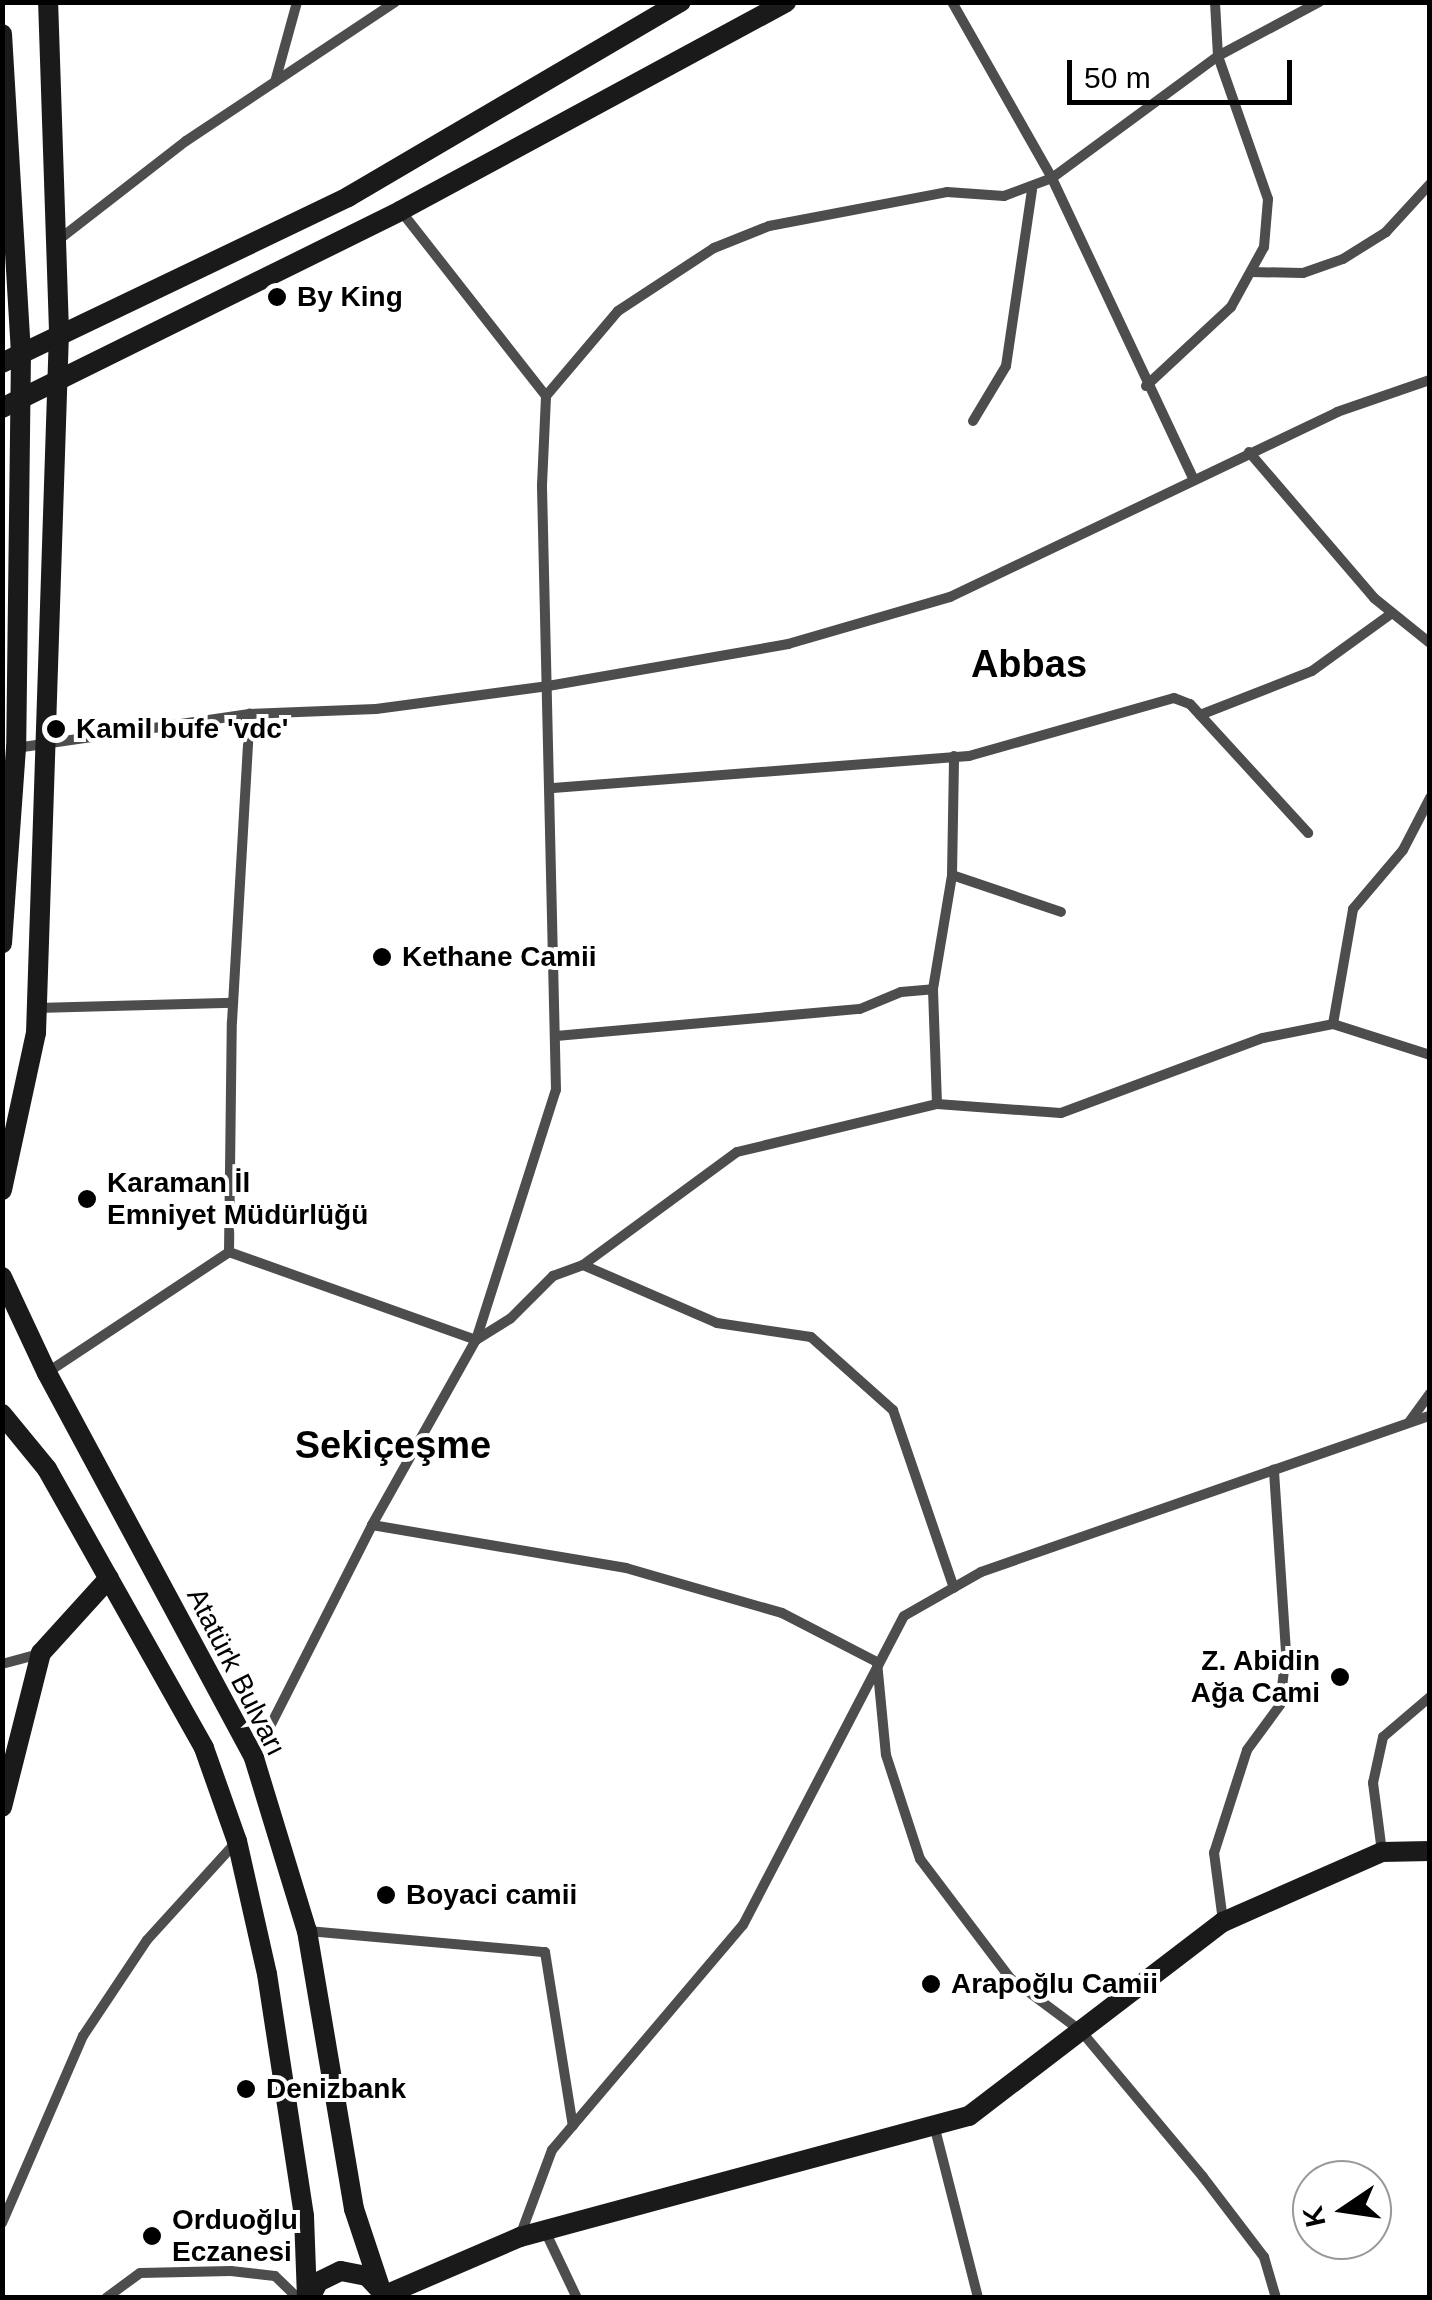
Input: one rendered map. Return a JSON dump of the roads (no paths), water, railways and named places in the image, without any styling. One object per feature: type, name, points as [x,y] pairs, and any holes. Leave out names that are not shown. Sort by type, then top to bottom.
[{"type":"main road","points":[[2,1190],[36,1008],[60,331],[48,2]]},
{"type":"main road","points":[[12,358],[60,331],[348,197],[681,2]]},
{"type":"main road","points":[[10,405],[400,210],[786,2]]},
{"type":"main road","points":[[2,34],[17,588],[16,748],[2,943]]},
{"type":"main road","points":[[2,561],[17,588]]},
{"type":"main road","name":"Atatürk Bulvarı","points":[[2,1277],[47,1373],[254,1758],[307,1931],[354,2209],[384,2297]]},
{"type":"main road","points":[[2,1414],[47,1469],[204,1748],[236,1841],[267,1974],[304,2216],[308,2298]]},
{"type":"main road","points":[[2,1807],[7,1761],[41,1653],[109,1578]]},
{"type":"main road","points":[[308,2298],[318,2282],[342,2270],[367,2276],[384,2297],[520,2237],[969,2116],[1223,1922],[1382,1852],[1430,1851]]},
{"type":"street","points":[[274,83],[297,2]]},
{"type":"street","points":[[56,242],[274,83],[395,2]]},
{"type":"street","points":[[952,2],[1052,178],[1146,386],[1193,478]]},
{"type":"street","points":[[1146,386],[1230,308],[1264,246],[1268,199],[1218,56],[1215,2]]},
{"type":"street","points":[[546,396],[618,311],[714,248],[769,226],[902,200],[1032,190],[1218,56],[1319,2]]},
{"type":"street","points":[[1250,272],[1303,273],[1342,260],[1386,232],[1430,184]]},
{"type":"street","points":[[973,422],[1006,366],[1032,190]]},
{"type":"street","points":[[254,1758],[372,1525],[476,1340],[556,1090],[546,396],[400,210]]},
{"type":"street","points":[[16,748],[250,714],[376,709],[548,686],[788,644],[950,597],[1249,452],[1430,380]]},
{"type":"street","points":[[1249,452],[1392,612],[1430,643]]},
{"type":"street","points":[[1200,715],[1312,671],[1392,612]]},
{"type":"street","points":[[554,788],[954,756],[1174,698],[1200,715],[1308,833]]},
{"type":"street","points":[[229,1252],[233,1003],[250,714]]},
{"type":"street","points":[[937,1104],[934,989],[952,875],[954,756]]},
{"type":"street","points":[[1333,1024],[1354,909],[1402,850],[1430,798]]},
{"type":"street","points":[[952,875],[1061,912]]},
{"type":"street","points":[[556,1036],[860,1010],[901,992],[934,989]]},
{"type":"street","points":[[36,1008],[233,1003]]},
{"type":"street","points":[[476,1340],[510,1319],[553,1276],[583,1264],[738,1152],[937,1104],[1062,1113],[1263,1038],[1333,1024],[1430,1055]]},
{"type":"street","points":[[229,1252],[476,1340]]},
{"type":"street","points":[[47,1373],[229,1252]]},
{"type":"street","points":[[583,1264],[717,1323],[811,1337],[893,1410],[954,1588]]},
{"type":"street","points":[[1409,1422],[1430,1392]]},
{"type":"street","points":[[520,2237],[552,2150],[742,1926],[904,1616],[980,1572],[1430,1416]]},
{"type":"street","points":[[1223,1922],[1214,1853],[1247,1750],[1280,1705],[1286,1652],[1274,1469]]},
{"type":"street","points":[[372,1525],[626,1568],[782,1613],[877,1662]]},
{"type":"street","points":[[2,1664],[41,1653]]},
{"type":"street","points":[[877,1662],[886,1755],[920,1859],[1010,1978],[1081,2031],[1264,2256],[1276,2298]]},
{"type":"street","points":[[1382,1852],[1373,1783],[1382,1737],[1430,1697]]},
{"type":"street","points":[[2,2222],[84,2036],[147,1940],[236,1841]]},
{"type":"street","points":[[307,1931],[546,1952],[573,2126]]},
{"type":"street","points":[[934,2126],[978,2298]]},
{"type":"street","points":[[545,2230],[577,2298]]},
{"type":"street","points":[[106,2298],[140,2273],[231,2271],[275,2276],[298,2298]]},
{"type":"place","name":"By King","points":[[277,297]]},
{"type":"place","name":"Kamil bufe 'vdc'","points":[[56,729]]},
{"type":"place","name":"Kethane Camii","points":[[382,957]]},
{"type":"place","name":"Karaman İl Emniyet Müdürlüğü","points":[[87,1199]]},
{"type":"place","name":"Z. Abidin Ağa Cami","points":[[1340,1677]]},
{"type":"place","name":"Boyaci camii","points":[[386,1895]]},
{"type":"place","name":"Arapoğlu Camii","points":[[931,1984]]},
{"type":"place","name":"Denizbank","points":[[246,2089]]},
{"type":"place","name":"Orduoğlu Eczanesi","points":[[152,2236]]},
{"type":"district","name":"Abbas","points":[[1029,665]]},
{"type":"district","name":"Sekiçeşme","points":[[393,1446]]}]
